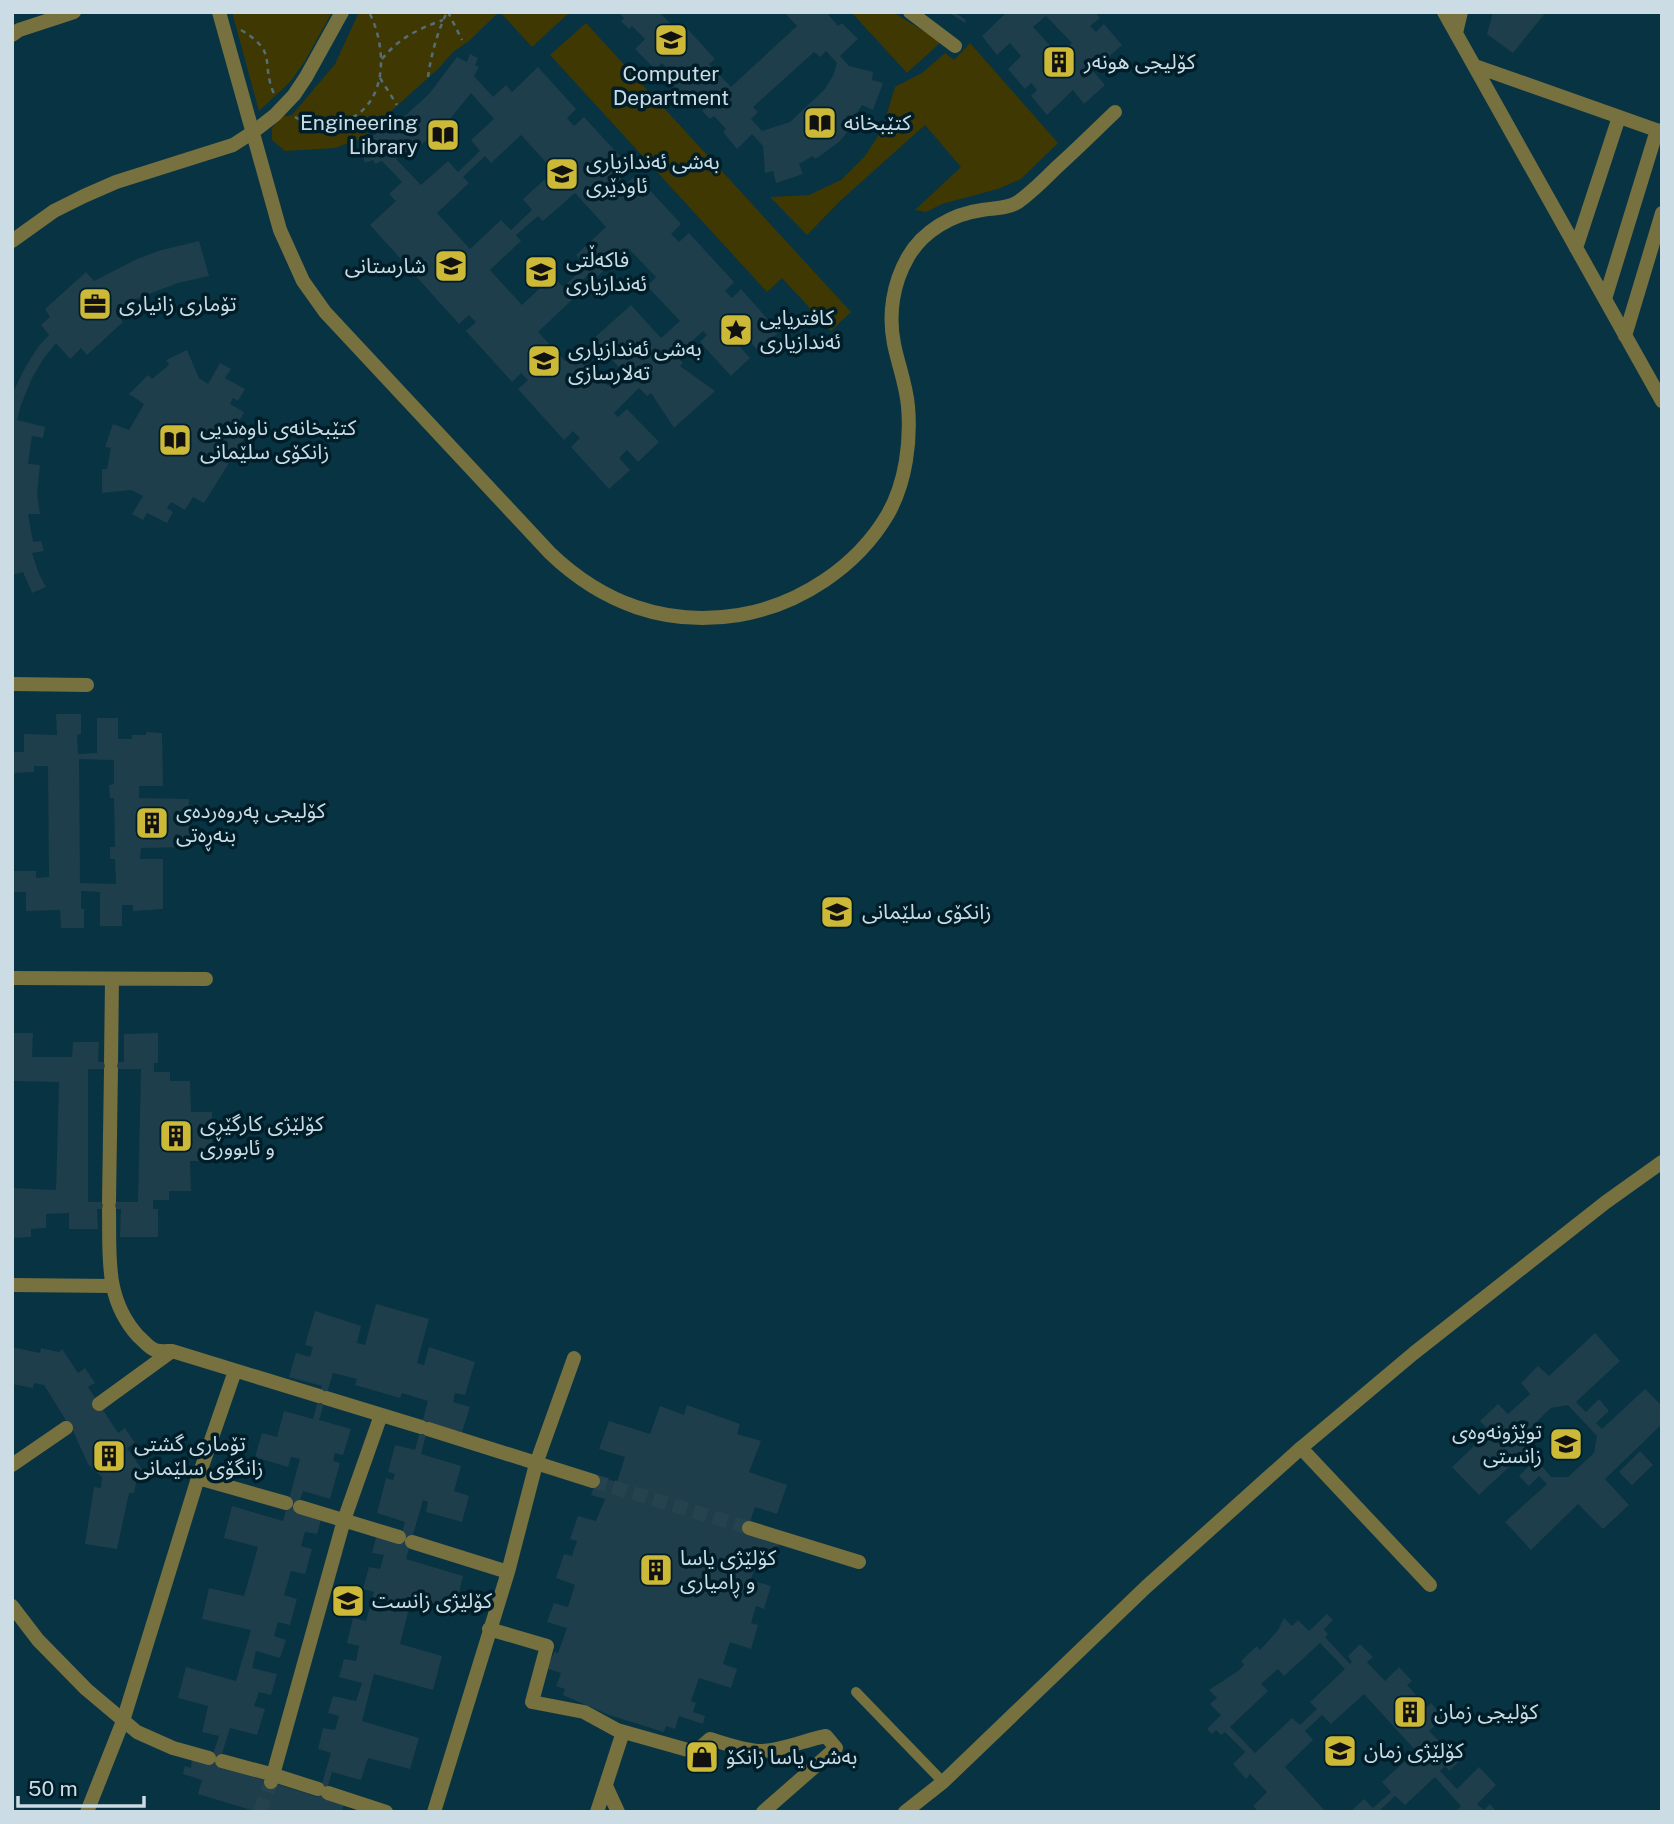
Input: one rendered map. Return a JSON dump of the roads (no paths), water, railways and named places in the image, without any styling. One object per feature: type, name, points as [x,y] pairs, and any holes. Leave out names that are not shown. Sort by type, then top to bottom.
[{"type":"street","points":[[12,35],[19,30],[74,12]]},
{"type":"street","points":[[219,12],[280,230],[303,281],[325,312],[570,572],[611,597],[634,607],[676,617],[742,614],[775,606],[823,582],[872,536],[895,499],[906,459],[908,408],[893,337],[892,307],[896,283],[907,259],[922,238],[950,219],[1015,204],[1115,112]]},
{"type":"street","points":[[12,241],[54,211],[84,195],[116,182],[233,145],[253,132],[275,115],[293,95],[342,12]]},
{"type":"street","points":[[909,12],[955,46]]},
{"type":"street","points":[[1444,12],[1662,401]]},
{"type":"street","points":[[1456,33],[1461,12]]},
{"type":"street","points":[[1475,66],[1659,131],[1605,299]]},
{"type":"street","points":[[1576,248],[1619,117]]},
{"type":"street","points":[[1625,336],[1662,213]]},
{"type":"street","points":[[12,684],[87,685]]},
{"type":"street","points":[[12,978],[206,979]]},
{"type":"street","points":[[112,979],[109,1206],[112,1286],[120,1308],[133,1330],[154,1350],[172,1351],[593,1481]]},
{"type":"street","points":[[909,1810],[943,1782],[1146,1587],[1301,1448],[1414,1353],[1606,1202],[1662,1162]]},
{"type":"street","points":[[12,1285],[112,1286]]},
{"type":"street","points":[[99,1404],[172,1351]]},
{"type":"street","points":[[434,1812],[508,1572],[536,1464],[574,1358]]},
{"type":"street","points":[[87,1812],[123,1721],[198,1478],[235,1371]]},
{"type":"street","points":[[272,1779],[344,1520],[381,1415]]},
{"type":"street","points":[[12,1465],[66,1428]]},
{"type":"street","points":[[1301,1448],[1430,1585]]},
{"type":"street","points":[[198,1478],[344,1520],[508,1572]]},
{"type":"street","points":[[749,1528],[859,1562]]},
{"type":"street","points":[[12,1606],[38,1640],[86,1689],[136,1732],[173,1748],[386,1812]]},
{"type":"street","points":[[489,1629],[547,1646],[532,1702],[584,1712],[623,1732],[695,1752],[709,1739],[760,1751],[826,1737],[836,1748],[763,1812]]},
{"type":"street","points":[[597,1812],[623,1732]]},
{"type":"street","points":[[606,1786],[618,1812]]},
{"type":"lane","points":[[856,1692],[943,1782]]},
{"type":"tunnel","points":[[593,1481],[749,1528]]},
{"type":"tunnel","points":[[260,1812],[271,1782]]},
{"type":"place","name":"Computer Department","points":[[671,40]]},
{"type":"place","name":"کۆلیجی هونەر","points":[[1059,62]]},
{"type":"place","name":"کتێبخانە","points":[[820,123]]},
{"type":"place","name":"Engineering Library","points":[[443,135]]},
{"type":"place","name":"بەشی ئەندازیاری ئاودێری","points":[[562,174]]},
{"type":"place","name":"شارستانی","points":[[451,266]]},
{"type":"place","name":"فاکەڵتی ئەندازیاری","points":[[541,272]]},
{"type":"place","name":"تۆماری زانیاری","points":[[95,304]]},
{"type":"place","name":"کافتریایی ئەندازیاری","points":[[736,330]]},
{"type":"place","name":"بەشی ئەندازیاری تەلارسازی","points":[[544,361]]},
{"type":"place","name":"کتێبخانەی ناوەندیی زانکۆی سلێمانی","points":[[175,440]]},
{"type":"place","name":"کۆلیجی پەروەردەی بنەڕەتی","points":[[152,823]]},
{"type":"place","name":"زانکۆی سلێمانی","points":[[837,912]]},
{"type":"place","name":"كۆلێژی كارگێڕی و ئابووری","points":[[176,1136]]},
{"type":"place","name":"توێژونەوەی زانستی","points":[[1566,1444]]},
{"type":"place","name":"تۆماری گشتی زانگۆی سلێمانی","points":[[109,1456]]},
{"type":"place","name":"کۆلێژی یاسا و ڕامیاری","points":[[656,1570]]},
{"type":"place","name":"کۆلێژی زانست","points":[[348,1601]]},
{"type":"place","name":"کۆلیجی زمان","points":[[1410,1712]]},
{"type":"place","name":"کۆلێژی زمان","points":[[1340,1751]]},
{"type":"place","name":"بەشی یاسا زانکۆ","points":[[702,1757]]}]
